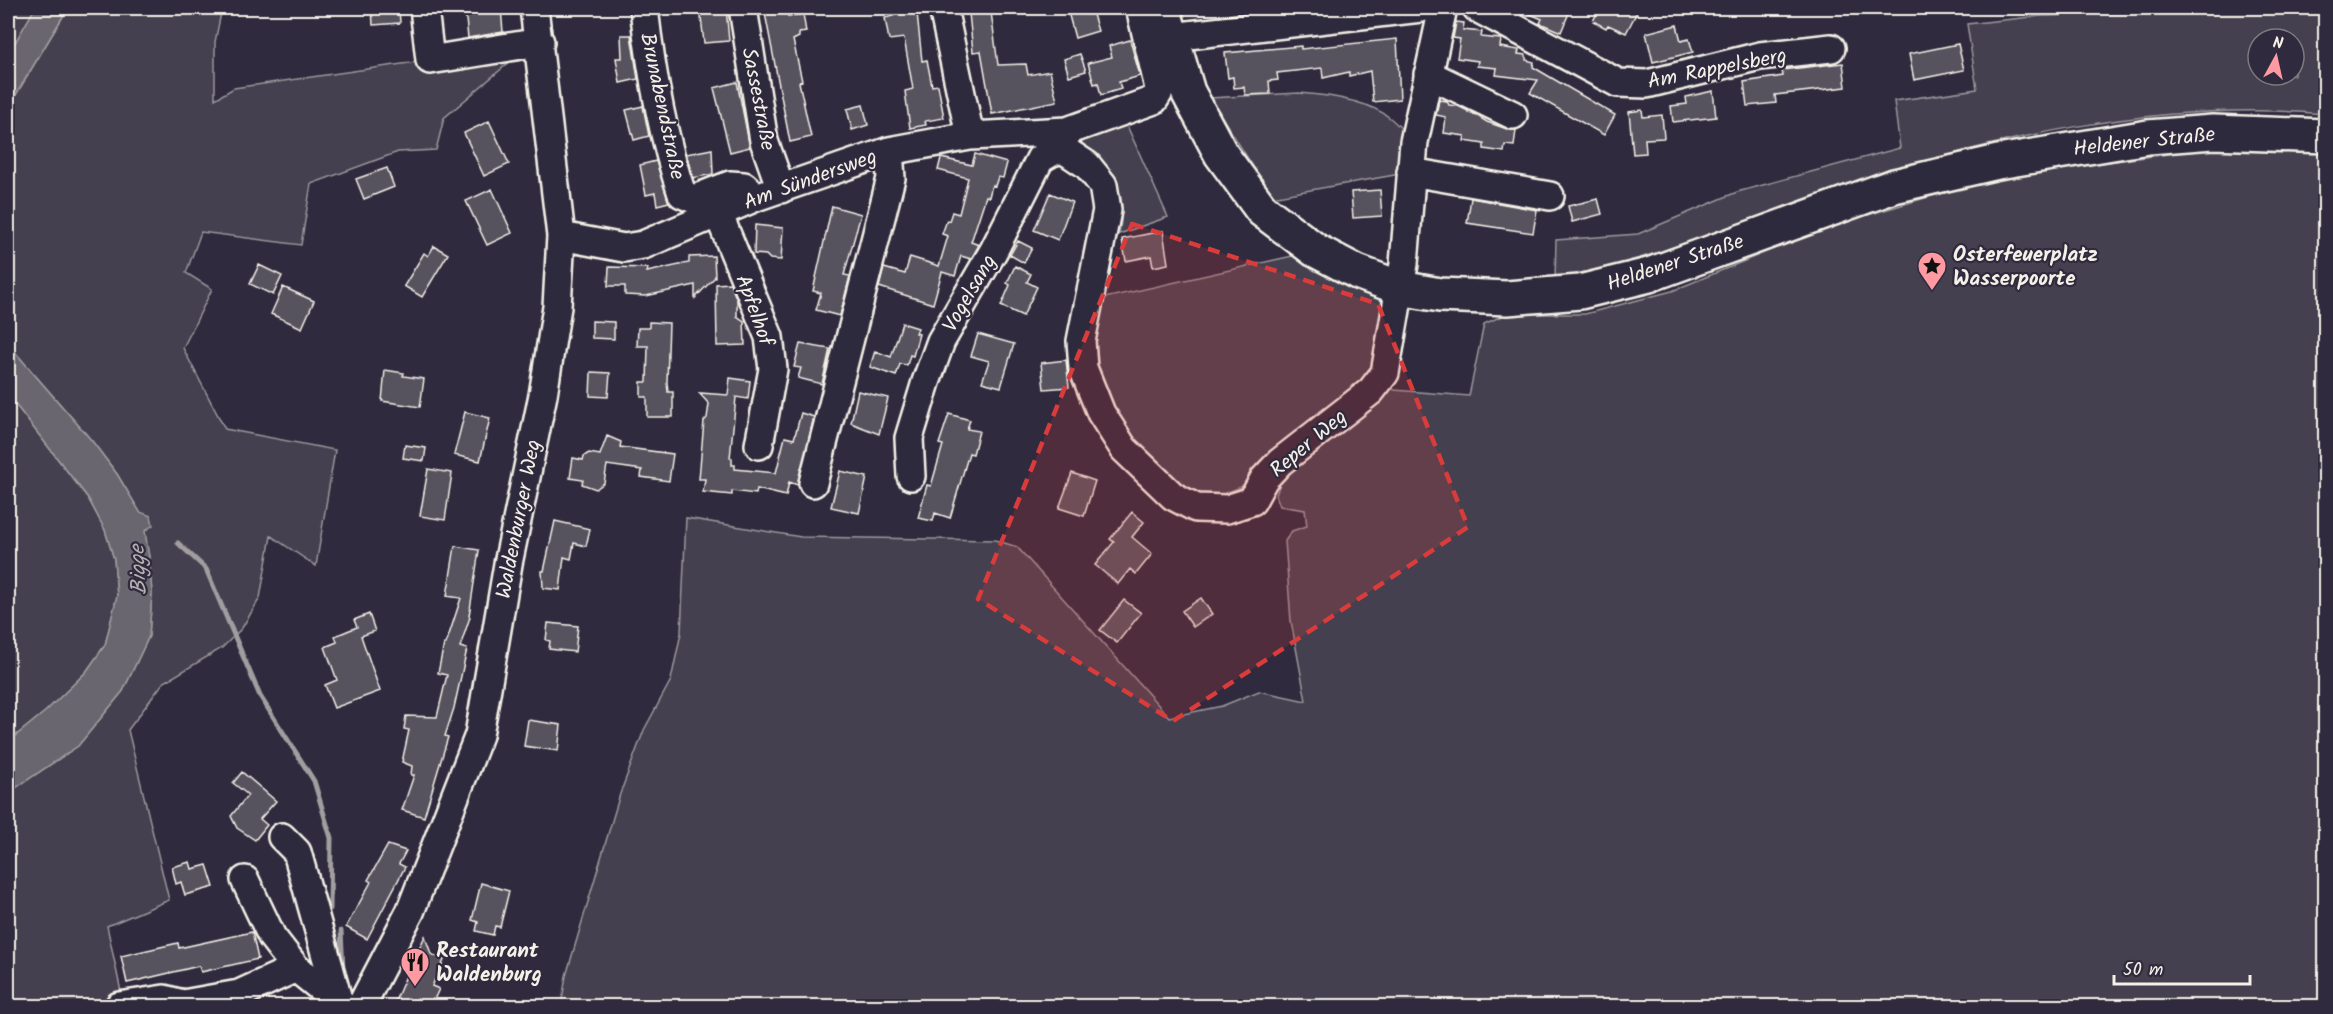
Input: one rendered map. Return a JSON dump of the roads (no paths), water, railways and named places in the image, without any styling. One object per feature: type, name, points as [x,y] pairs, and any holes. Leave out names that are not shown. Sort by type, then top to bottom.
[{"type":"main road","name":"Heldener Straße","points":[[1167,22],[1188,92],[1215,144],[1262,210],[1315,250],[1357,272],[1400,288],[1440,295],[1507,298],[1580,292],[1649,275],[1894,186],[1998,162],[2148,136],[2213,132],[2325,136]]},
{"type":"street","points":[[424,8],[430,60],[540,42]]},
{"type":"street","name":"Waldenburger Weg","points":[[348,1005],[410,912],[479,735],[508,564],[543,395],[556,307],[561,236],[540,42],[534,8]]},
{"type":"street","name":"Brunabendstraße","points":[[644,8],[650,58],[660,109],[682,194],[694,199],[730,185],[744,186],[768,193]]},
{"type":"street","name":"Sassestraße","points":[[743,8],[764,141],[768,193]]},
{"type":"street","points":[[943,8],[970,136]]},
{"type":"street","points":[[1065,140],[1154,100],[1159,92],[1140,8]]},
{"type":"street","points":[[1167,22],[1421,8]]},
{"type":"street","points":[[1400,288],[1414,142],[1443,8]]},
{"type":"street","name":"Am Rappelsberg","points":[[1477,8],[1618,83],[1647,84],[1760,56],[1831,48]]},
{"type":"street","points":[[1428,74],[1513,116]]},
{"type":"street","name":"Am Sündersweg","points":[[561,236],[624,248],[643,245],[768,193],[889,151],[970,136],[1065,140]]},
{"type":"street","name":"Vogelsang","points":[[911,476],[909,438],[941,341],[994,250],[1040,159],[1065,140]]},
{"type":"street","name":"Reper Weg","points":[[1065,140],[1103,185],[1107,210],[1081,341],[1083,368],[1101,413],[1124,449],[1173,496],[1196,507],[1227,510],[1252,501],[1264,479],[1280,462],[1371,391],[1385,373],[1400,288]]},
{"type":"street","points":[[813,483],[891,178],[889,151]]},
{"type":"street","points":[[1411,172],[1550,196]]},
{"type":"street","name":"Apfelhof","points":[[718,213],[769,337],[773,369],[759,445]]},
{"type":"street","points":[[282,837],[297,852],[348,1005]]},
{"type":"street","points":[[245,880],[272,937],[296,968],[348,1005]]},
{"type":"street","points":[[119,1006],[164,999],[183,1005],[239,994],[296,968]]},
{"type":"water","points":[[35,8],[68,8],[8,108],[8,55]]},
{"type":"water","name":"Bigge","points":[[8,344],[92,441],[117,474],[140,512],[151,516],[153,525],[145,531],[152,593],[149,636],[123,691],[78,746],[8,793],[8,742],[46,711],[86,672],[105,645],[117,596],[114,559],[105,530],[88,498],[8,395]]},
{"type":"waterway","points":[[178,543],[206,569],[260,696],[314,781],[331,838],[330,909]]},
{"type":"waterway","points":[[341,931],[343,970]]},
{"type":"place","name":"Osterfeuerplatz Wasserpoorte","points":[[1932,292]]},
{"type":"place","name":"Restaurant Waldenburg","points":[[415,988]]}]
